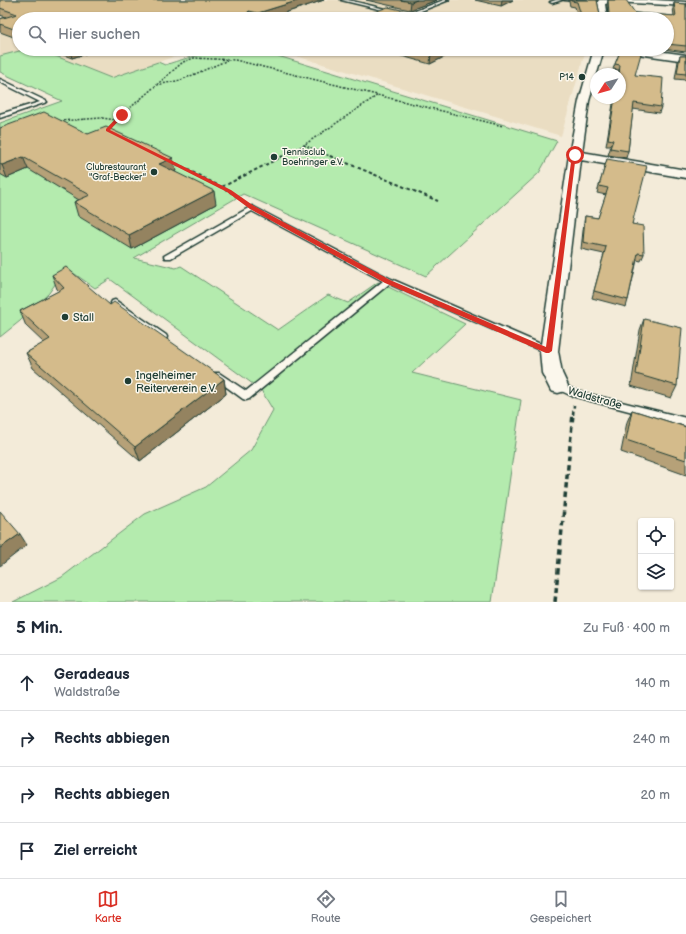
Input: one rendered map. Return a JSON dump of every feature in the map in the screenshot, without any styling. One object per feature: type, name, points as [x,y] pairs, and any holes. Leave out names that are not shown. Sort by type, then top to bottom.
[{"type":"street","points":[[602,12],[602,2],[614,0],[686,4]]},
{"type":"street","name":"Waldstraße","points":[[558,386],[552,373],[549,351],[575,155],[584,101],[597,56]]},
{"type":"street","points":[[672,56],[686,58]]},
{"type":"street","points":[[575,155],[686,174]]},
{"type":"lane","points":[[343,0],[394,12]]},
{"type":"lane","points":[[358,4],[370,0]]},
{"type":"lane","points":[[415,12],[447,0]]},
{"type":"lane","points":[[552,2],[560,0]]},
{"type":"lane","points":[[566,0],[602,2]]},
{"type":"lane","points":[[0,80],[44,102],[0,116]]},
{"type":"lane","points":[[168,256],[252,208],[388,281],[549,351]]},
{"type":"lane","points":[[209,370],[246,396],[388,281]]},
{"type":"lane","points":[[115,303],[172,343]]},
{"type":"lane","name":"Waldstraße","points":[[558,386],[575,394],[686,422]]},
{"type":"path","points":[[114,133],[107,130],[183,62],[194,58],[228,60],[503,126]]},
{"type":"path","points":[[157,85],[181,80],[228,60]]},
{"type":"path","points":[[221,187],[304,145],[378,95]]},
{"type":"path","points":[[58,122],[102,118],[117,120]]},
{"type":"path","points":[[304,145],[438,201]]},
{"type":"path","points":[[169,160],[221,187],[252,208]]},
{"type":"path","points":[[555,602],[575,394]]},
{"type":"shaded area","points":[[0,0],[591,0],[595,12],[12,12],[12,53],[0,56]]},
{"type":"shaded area","points":[[56,56],[176,56],[111,78]]},
{"type":"shaded area","points":[[296,56],[584,56],[561,136]]},
{"type":"green space","points":[[12,53],[12,56],[56,56],[111,78],[158,62],[165,65],[196,56],[278,56],[557,141],[539,173],[426,276],[243,194],[134,258],[176,268],[181,266],[278,330],[328,295],[348,303],[378,282],[465,324],[412,373],[521,400],[492,602],[13,602],[62,577],[145,514],[206,487],[251,450],[273,410],[261,390],[110,279],[95,288],[66,268],[49,293],[20,321],[0,337],[0,123],[62,101],[0,72],[0,56]]},
{"type":"building","points":[[0,0],[300,0],[261,12],[12,12],[0,8]]},
{"type":"building","points":[[400,0],[417,0],[411,2]]},
{"type":"building","points":[[597,0],[599,12],[580,12],[577,2],[571,1]]},
{"type":"building","points":[[608,0],[626,0],[634,12],[609,12]]},
{"type":"building","points":[[674,3],[686,4],[686,46],[674,45],[674,16],[676,16]]},
{"type":"building","points":[[388,7],[410,12],[374,12]]},
{"type":"building","points":[[12,15],[12,28],[0,24],[0,19]]},
{"type":"building","points":[[618,56],[640,56],[635,75],[663,78],[661,107],[634,103],[628,151],[610,148],[613,140],[608,139],[614,104],[626,104],[626,68],[620,68],[620,65],[615,64]]},
{"type":"building","points":[[680,56],[686,56],[686,74],[677,73]]},
{"type":"building","points":[[44,112],[88,134],[106,127],[173,158],[159,164],[214,191],[129,235],[74,202],[90,195],[23,157],[2,165],[0,164],[0,128]]},
{"type":"building","points":[[607,159],[647,166],[632,224],[643,226],[644,254],[638,253],[628,300],[594,291],[606,247],[583,242],[585,216],[598,218],[608,188],[599,186]]},
{"type":"building","name":"Ingelheimer Reiterverein e.V.","points":[[66,267],[110,305],[114,302],[224,379],[135,447],[26,353],[50,339],[20,311],[64,288],[52,275]]},
{"type":"building","points":[[644,319],[682,328],[677,386],[636,374]]},
{"type":"building","points":[[632,410],[686,427],[686,460],[626,440]]},
{"type":"building","points":[[0,511],[20,534],[0,548]]},
{"type":"place","name":"P14","points":[[582,77]]},
{"type":"place","name":"Tennisclub Boehringer e.V.","points":[[274,157]]},
{"type":"place","name":"Clubrestaurant \"Graf-Becker\"","points":[[154,172]]},
{"type":"place","name":"Stall","points":[[65,317]]},
{"type":"place","name":"Ingelheimer Reiterverein e.V.","points":[[128,381]]},
{"type":"route","points":[[122,115],[107,130],[156,153],[229,191],[252,208],[388,281],[549,351],[575,155]]}]
